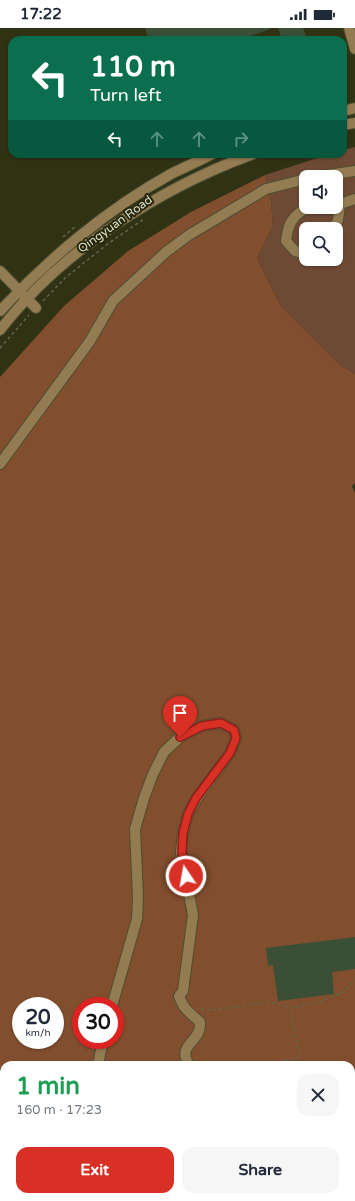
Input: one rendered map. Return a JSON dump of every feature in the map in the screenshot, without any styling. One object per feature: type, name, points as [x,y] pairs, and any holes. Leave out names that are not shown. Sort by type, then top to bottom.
[{"type":"street","points":[[349,28],[355,49]]},
{"type":"street","name":"Qingyuan Road","points":[[0,311],[19,291],[75,241],[99,222],[129,200],[171,174],[204,158]]},
{"type":"street","name":"Qingyuan Road","points":[[0,330],[26,298],[59,267],[100,236],[134,213],[182,184],[222,166],[247,158]]},
{"type":"street","points":[[343,173],[355,171]]},
{"type":"street","points":[[0,464],[90,340],[113,300],[166,252],[189,235],[266,189],[299,181]]},
{"type":"street","points":[[343,203],[355,199]]},
{"type":"street","points":[[299,212],[288,227],[286,241],[295,251],[299,252]]},
{"type":"street","points":[[0,271],[36,308]]},
{"type":"street","points":[[114,997],[136,919],[138,897],[135,829],[153,774],[164,752],[180,737],[202,726],[221,723],[234,730],[236,738],[230,753],[196,798],[188,814],[183,833],[182,852],[193,915],[183,991],[179,996],[188,1013],[200,1022],[198,1034],[185,1050],[185,1058],[187,1061]]},
{"type":"street","points":[[99,1061],[101,1049]]},
{"type":"path","name":"Qingyuan Road","points":[[0,348],[14,330],[64,278],[109,243],[147,217]]},
{"type":"path","points":[[198,1009],[214,1010],[269,1002],[290,1008],[320,1002],[342,992],[355,980]]},
{"type":"path","points":[[280,1061],[300,1057],[290,1008]]},
{"type":"shaded area","points":[[355,147],[355,374],[340,365],[281,306],[257,258],[273,225],[271,201],[265,175],[318,158],[347,158],[347,149]]},
{"type":"shaded area","points":[[265,175],[271,201],[273,225],[257,258],[281,306],[340,365],[355,374],[355,483],[352,486],[355,493],[355,1061],[0,1061],[0,377],[64,306],[128,251],[191,212]]},
{"type":"building","points":[[145,28],[270,28],[250,36],[148,36]]},
{"type":"building","points":[[278,28],[303,28],[306,36],[281,36]]},
{"type":"building","points":[[355,937],[355,969],[332,972],[334,994],[278,1001],[273,965],[268,966],[266,948]]},
{"type":"route","points":[[180,737],[202,726],[221,723],[234,730],[236,738],[230,753],[196,798],[188,814],[183,833],[182,852],[186,876]]}]
